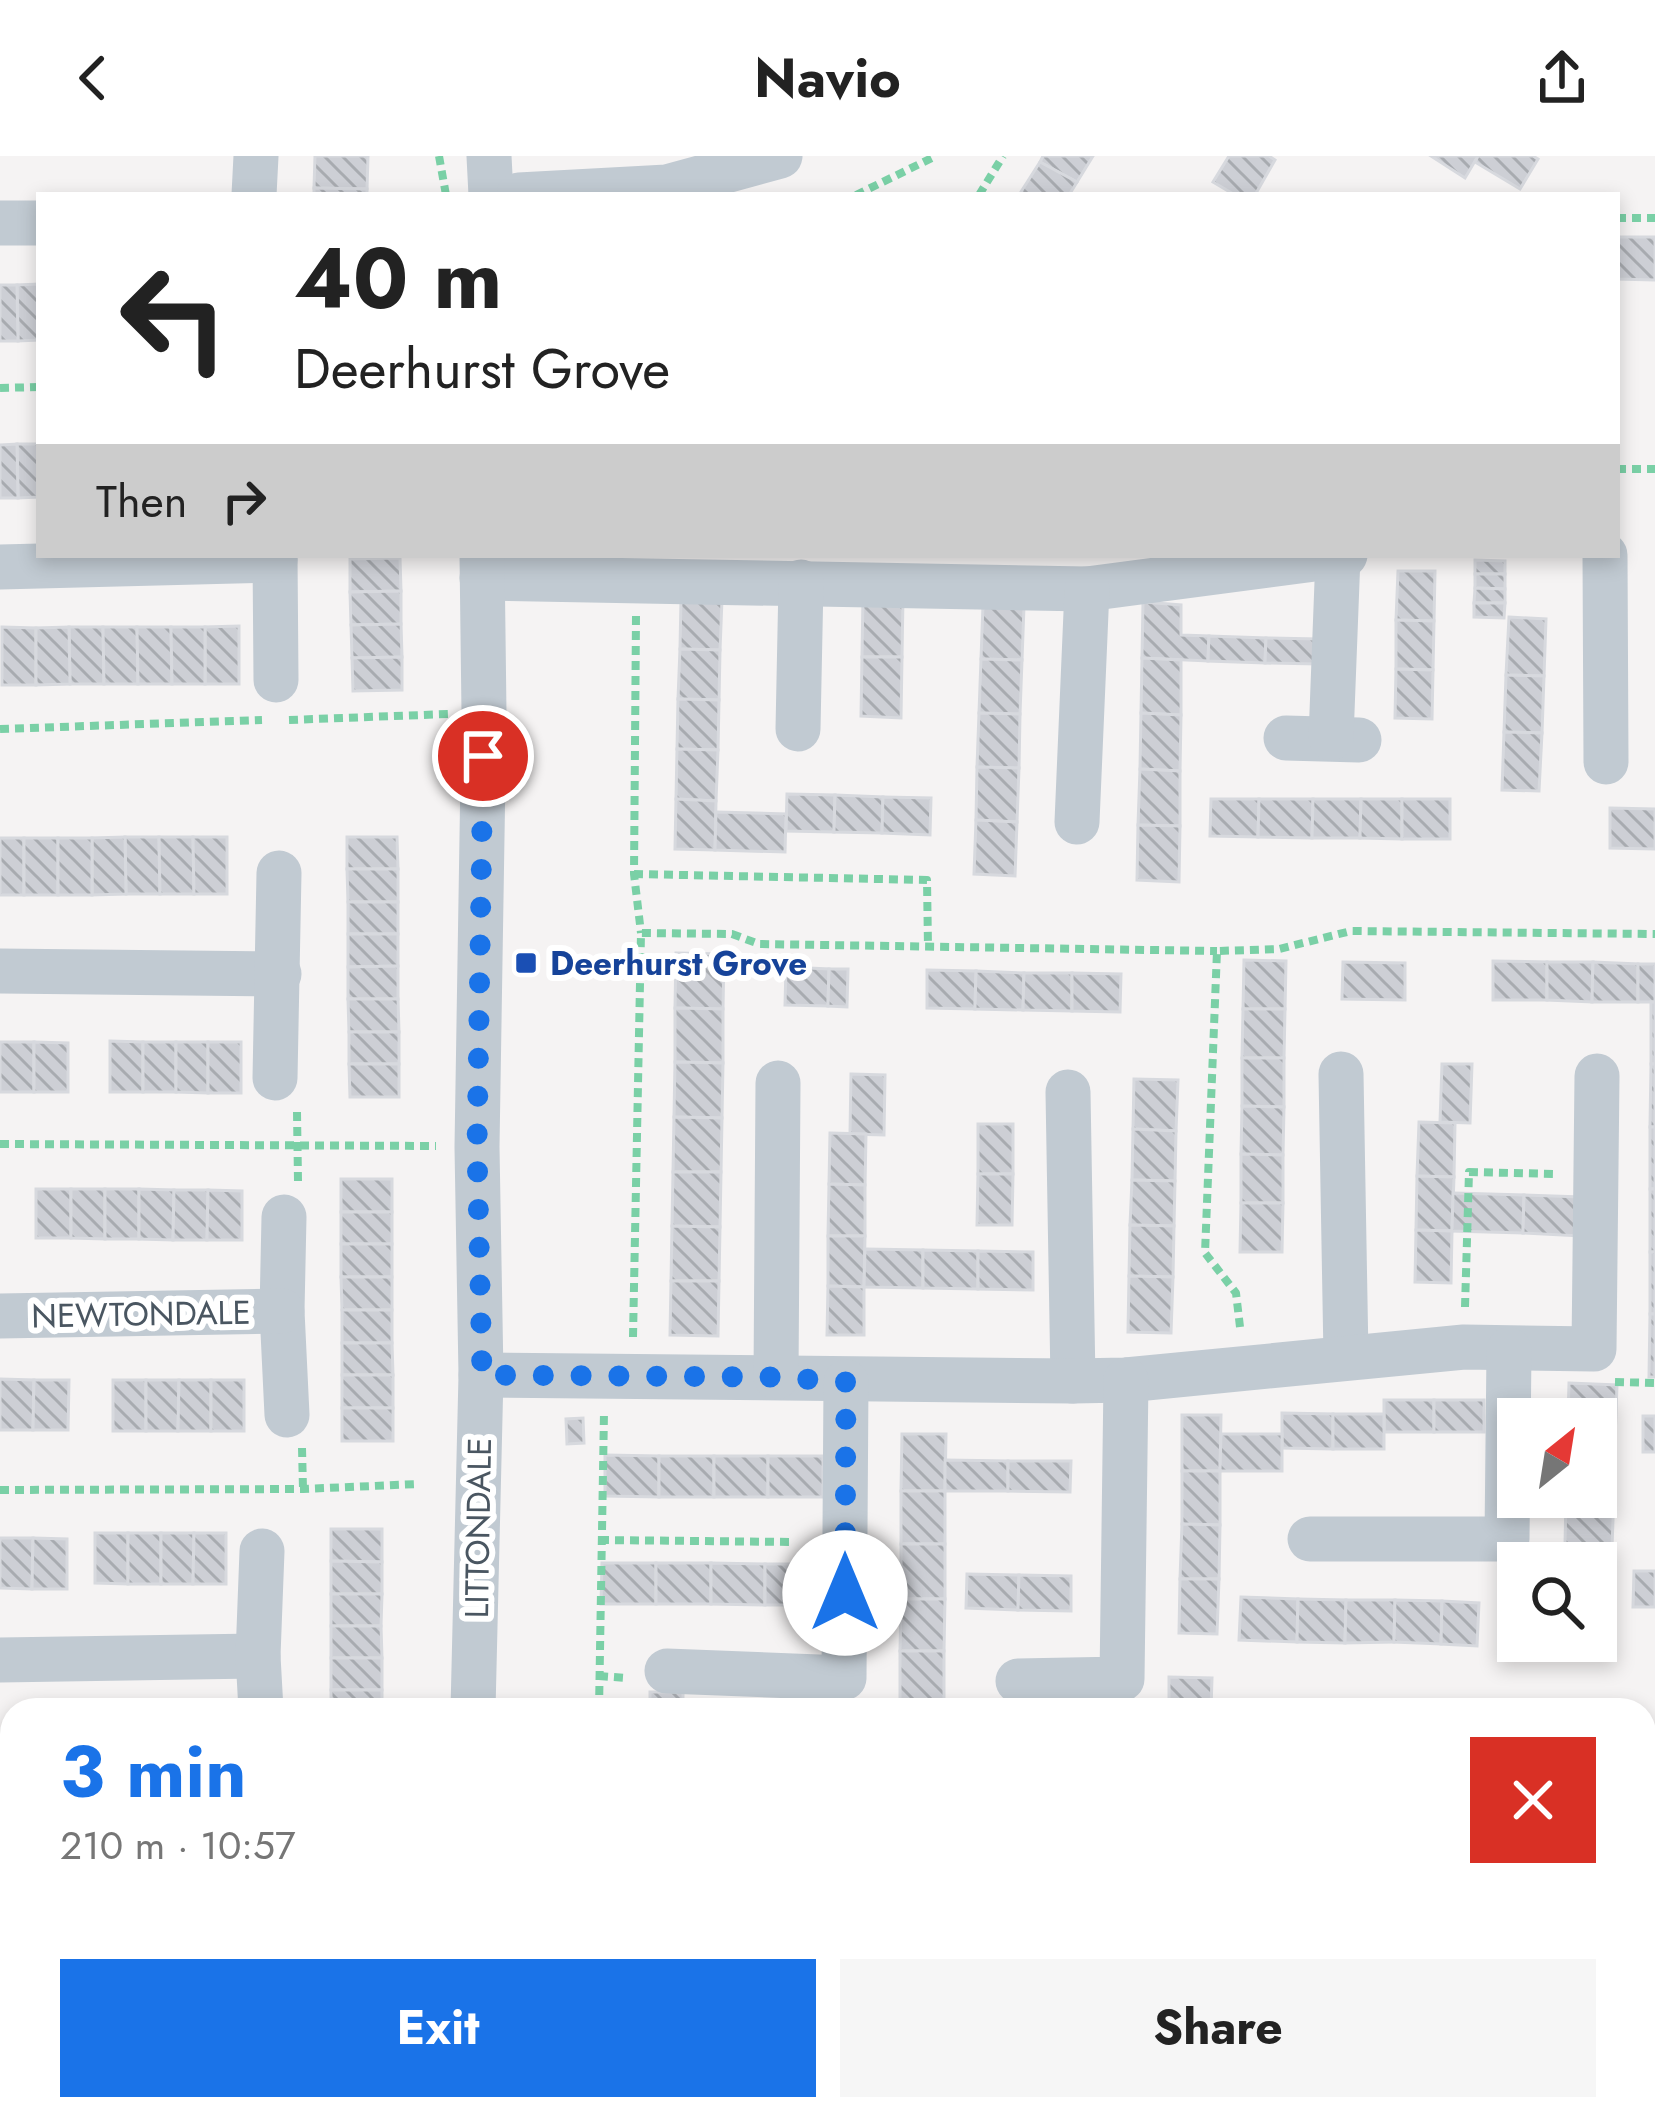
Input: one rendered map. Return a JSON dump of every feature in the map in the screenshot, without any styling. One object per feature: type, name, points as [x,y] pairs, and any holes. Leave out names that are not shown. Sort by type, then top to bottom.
[{"type":"street","points":[[254,192],[256,156]]},
{"type":"street","points":[[489,156],[491,192]]},
{"type":"street","points":[[574,192],[667,187],[780,156]]},
{"type":"street","points":[[0,224],[36,223]]},
{"type":"street","points":[[0,567],[275,558],[276,680]]},
{"type":"street","points":[[482,567],[636,581],[719,568],[801,582],[970,570],[1087,589],[1225,562],[1302,558]]},
{"type":"street","points":[[1326,739],[1341,558]]},
{"type":"street","points":[[1605,558],[1606,762]]},
{"type":"street","name":"LITTONDALE","points":[[473,1698],[482,1375],[477,1147],[482,567]]},
{"type":"street","points":[[801,582],[803,731]]},
{"type":"street","points":[[1075,824],[1087,589]]},
{"type":"street","points":[[275,1078],[279,873]]},
{"type":"street","points":[[0,971],[279,974]]},
{"type":"street","points":[[1341,1074],[1346,1357]]},
{"type":"street","points":[[482,1375],[776,1377],[846,1382],[1126,1380],[1464,1347],[1594,1349],[1597,1076]]},
{"type":"street","points":[[776,1377],[778,1083]]},
{"type":"street","points":[[1068,1092],[1073,1381]]},
{"type":"street","name":"NEWTONDALE","points":[[284,1217],[287,1415]]},
{"type":"street","name":"NEWTONDALE","points":[[0,1316],[282,1311]]},
{"type":"street","points":[[1310,1539],[1507,1540],[1509,1350]]},
{"type":"street","points":[[1018,1681],[1122,1679],[1126,1380]]},
{"type":"street","points":[[667,1671],[844,1678],[846,1382]]},
{"type":"street","points":[[261,1698],[262,1551]]},
{"type":"street","points":[[0,1660],[258,1655]]},
{"type":"path","points":[[439,156],[445,192]]},
{"type":"path","points":[[862,192],[936,156]]},
{"type":"path","points":[[981,192],[1003,156]]},
{"type":"path","points":[[1620,218],[1655,218]]},
{"type":"path","points":[[0,388],[36,387]]},
{"type":"path","points":[[1620,469],[1655,469]]},
{"type":"path","points":[[636,581],[634,874],[641,933]]},
{"type":"path","points":[[0,730],[484,713]]},
{"type":"path","points":[[634,874],[927,880],[928,947]]},
{"type":"path","points":[[1223,1329],[1242,1327],[1236,1293],[1205,1253],[1217,951],[1279,949],[1351,931],[1655,934]]},
{"type":"path","points":[[275,1078],[296,1085],[298,1199],[284,1217]]},
{"type":"path","points":[[0,1144],[477,1147]]},
{"type":"path","points":[[1465,1307],[1468,1172],[1595,1175]]},
{"type":"path","points":[[599,1698],[607,1335],[633,1338]]},
{"type":"path","points":[[0,1490],[418,1484]]},
{"type":"path","points":[[600,1540],[794,1542]]},
{"type":"building","points":[[315,156],[368,156],[367,189],[314,188]]},
{"type":"building","points":[[1043,156],[1093,156],[1077,182],[1040,162]]},
{"type":"building","points":[[1229,156],[1275,160],[1257,192],[1230,192],[1213,182]]},
{"type":"building","points":[[1431,156],[1478,156],[1465,178]]},
{"type":"building","points":[[1478,156],[1538,159],[1520,189],[1475,162]]},
{"type":"building","points":[[1040,162],[1077,182],[1071,192],[1021,192]]},
{"type":"building","points":[[314,188],[367,189],[367,192],[314,192]]},
{"type":"building","points":[[1620,237],[1655,237],[1655,280],[1620,279]]},
{"type":"building","points":[[36,284],[36,340],[18,341],[17,285]]},
{"type":"building","points":[[0,285],[17,285],[18,341],[0,341]]},
{"type":"building","points":[[17,444],[36,444],[36,497],[18,498]]},
{"type":"building","points":[[17,444],[18,498],[0,498],[0,445]]},
{"type":"building","points":[[400,558],[401,591],[350,592],[350,559]]},
{"type":"building","points":[[1475,560],[1505,561],[1505,574],[1475,574]]},
{"type":"building","points":[[1398,571],[1435,571],[1434,621],[1396,620]]},
{"type":"building","points":[[1475,574],[1505,574],[1505,589],[1475,588]]},
{"type":"building","points":[[1475,588],[1505,589],[1505,603],[1474,603]]},
{"type":"building","points":[[401,591],[401,624],[351,625],[350,592]]},
{"type":"building","points":[[863,596],[903,597],[902,657],[862,657]]},
{"type":"building","points":[[681,599],[722,599],[720,650],[680,649]]},
{"type":"building","points":[[1143,602],[1181,605],[1181,635],[1209,636],[1208,661],[1142,658]]},
{"type":"building","points":[[1474,603],[1505,603],[1504,618],[1474,617]]},
{"type":"building","points":[[983,605],[1024,606],[1022,660],[981,659]]},
{"type":"building","points":[[1509,617],[1546,619],[1544,676],[1506,675]]},
{"type":"building","points":[[1396,620],[1434,621],[1433,670],[1396,669]]},
{"type":"building","points":[[401,624],[402,657],[352,658],[351,625]]},
{"type":"building","points":[[239,626],[239,684],[205,684],[205,627]]},
{"type":"building","points":[[2,627],[36,628],[36,685],[2,685]]},
{"type":"building","points":[[69,627],[103,627],[104,684],[70,684]]},
{"type":"building","points":[[69,627],[70,684],[36,685],[36,628]]},
{"type":"building","points":[[103,627],[137,627],[138,684],[104,684]]},
{"type":"building","points":[[137,627],[171,627],[172,684],[138,684]]},
{"type":"building","points":[[171,627],[205,627],[205,684],[172,684]]},
{"type":"building","points":[[1209,636],[1266,638],[1265,663],[1208,661]]},
{"type":"building","points":[[1266,638],[1318,639],[1317,664],[1265,663]]},
{"type":"building","points":[[680,649],[720,650],[719,700],[678,699]]},
{"type":"building","points":[[402,657],[402,690],[353,691],[352,658]]},
{"type":"building","points":[[862,657],[902,657],[901,718],[861,716]]},
{"type":"building","points":[[1142,658],[1181,660],[1181,715],[1141,713]]},
{"type":"building","points":[[981,659],[1022,660],[1020,714],[979,713]]},
{"type":"building","points":[[1396,669],[1433,670],[1432,719],[1395,718]]},
{"type":"building","points":[[1506,675],[1544,676],[1542,733],[1504,732]]},
{"type":"building","points":[[678,699],[719,700],[718,750],[677,749]]},
{"type":"building","points":[[979,713],[1020,714],[1019,768],[977,767]]},
{"type":"building","points":[[1141,713],[1181,715],[1180,771],[1140,769]]},
{"type":"building","points":[[1504,732],[1542,733],[1539,791],[1502,790]]},
{"type":"building","points":[[677,749],[718,750],[716,801],[676,799]]},
{"type":"building","points":[[977,767],[1019,768],[1017,822],[976,820]]},
{"type":"building","points":[[1140,769],[1180,771],[1180,826],[1138,825]]},
{"type":"building","points":[[787,794],[835,795],[834,832],[786,831]]},
{"type":"building","points":[[835,795],[883,797],[882,833],[834,832]]},
{"type":"building","points":[[883,797],[931,798],[930,835],[882,833]]},
{"type":"building","points":[[676,799],[716,801],[715,850],[675,849]]},
{"type":"building","points":[[1211,799],[1259,799],[1258,837],[1210,836]]},
{"type":"building","points":[[1259,799],[1313,799],[1312,838],[1258,837]]},
{"type":"building","points":[[1313,799],[1361,799],[1360,838],[1312,838]]},
{"type":"building","points":[[1361,799],[1402,799],[1402,839],[1360,838]]},
{"type":"building","points":[[1402,799],[1450,799],[1450,839],[1402,839]]},
{"type":"building","points":[[1610,808],[1655,809],[1655,849],[1610,848]]},
{"type":"building","points":[[716,812],[786,814],[785,852],[715,850]]},
{"type":"building","points":[[976,820],[1017,822],[1015,876],[974,874]]},
{"type":"building","points":[[1138,825],[1180,826],[1179,882],[1137,880]]},
{"type":"building","points":[[125,837],[159,837],[160,894],[126,894]]},
{"type":"building","points":[[125,837],[126,894],[92,895],[92,838]]},
{"type":"building","points":[[159,837],[193,837],[194,894],[160,894]]},
{"type":"building","points":[[193,837],[227,837],[227,894],[194,894]]},
{"type":"building","points":[[347,837],[397,837],[398,869],[347,869]]},
{"type":"building","points":[[0,838],[24,838],[24,895],[0,895]]},
{"type":"building","points":[[24,838],[58,838],[58,895],[24,895]]},
{"type":"building","points":[[58,838],[92,838],[92,895],[58,895]]},
{"type":"building","points":[[347,869],[398,869],[398,902],[348,902]]},
{"type":"building","points":[[348,902],[398,902],[398,934],[348,934]]},
{"type":"building","points":[[348,934],[398,934],[398,966],[348,967]]},
{"type":"building","points":[[676,953],[724,954],[723,1009],[675,1008]]},
{"type":"building","points":[[1244,960],[1286,961],[1285,1009],[1243,1009]]},
{"type":"building","points":[[1493,961],[1547,962],[1547,1000],[1493,1000]]},
{"type":"building","points":[[1343,962],[1405,963],[1405,1000],[1342,999]]},
{"type":"building","points":[[1547,962],[1593,962],[1592,1002],[1547,1000]]},
{"type":"building","points":[[1593,962],[1638,964],[1638,1002],[1592,1002]]},
{"type":"building","points":[[1638,964],[1655,964],[1655,1002],[1638,1002]]},
{"type":"building","points":[[398,966],[398,999],[348,999],[348,967]]},
{"type":"building","points":[[786,967],[829,969],[828,1006],[785,1005]]},
{"type":"building","points":[[829,969],[848,969],[847,1007],[828,1006]]},
{"type":"building","points":[[927,970],[976,971],[975,1009],[927,1008]]},
{"type":"building","points":[[976,971],[1024,973],[1023,1010],[975,1009]]},
{"type":"building","points":[[1024,973],[1072,973],[1072,1011],[1023,1010]]},
{"type":"building","points":[[1072,973],[1121,974],[1120,1012],[1072,1011]]},
{"type":"building","points":[[348,999],[398,999],[399,1032],[349,1032]]},
{"type":"building","points":[[1651,1002],[1655,1002],[1655,1064],[1651,1064]]},
{"type":"building","points":[[675,1008],[723,1009],[723,1063],[675,1062]]},
{"type":"building","points":[[1243,1009],[1285,1009],[1284,1058],[1242,1058]]},
{"type":"building","points":[[349,1032],[399,1032],[399,1064],[349,1064]]},
{"type":"building","points":[[110,1041],[143,1042],[143,1092],[110,1092]]},
{"type":"building","points":[[0,1042],[34,1042],[34,1092],[0,1092]]},
{"type":"building","points":[[34,1042],[68,1043],[68,1092],[34,1092]]},
{"type":"building","points":[[143,1042],[176,1042],[176,1092],[143,1092]]},
{"type":"building","points":[[176,1042],[208,1042],[208,1093],[176,1092]]},
{"type":"building","points":[[208,1042],[241,1042],[241,1093],[208,1093]]},
{"type":"building","points":[[1242,1058],[1284,1058],[1284,1107],[1242,1106]]},
{"type":"building","points":[[675,1062],[723,1063],[722,1118],[674,1117]]},
{"type":"building","points":[[349,1064],[399,1064],[399,1097],[350,1097]]},
{"type":"building","points":[[1442,1064],[1472,1064],[1470,1123],[1440,1122]]},
{"type":"building","points":[[1651,1064],[1655,1064],[1655,1127],[1650,1127]]},
{"type":"building","points":[[851,1074],[885,1075],[884,1135],[850,1134]]},
{"type":"building","points":[[1134,1079],[1178,1080],[1176,1131],[1133,1129]]},
{"type":"building","points":[[1242,1106],[1284,1107],[1283,1155],[1241,1154]]},
{"type":"building","points":[[674,1117],[722,1118],[721,1172],[673,1172]]},
{"type":"building","points":[[1419,1122],[1455,1123],[1454,1177],[1417,1176]]},
{"type":"building","points":[[978,1124],[1013,1124],[1013,1174],[978,1174]]},
{"type":"building","points":[[1650,1127],[1655,1127],[1655,1189],[1650,1189]]},
{"type":"building","points":[[1133,1129],[1176,1131],[1175,1181],[1132,1180]]},
{"type":"building","points":[[830,1133],[866,1134],[865,1185],[829,1184]]},
{"type":"building","points":[[1241,1154],[1283,1155],[1283,1203],[1241,1203]]},
{"type":"building","points":[[673,1172],[721,1172],[720,1227],[672,1226]]},
{"type":"building","points":[[978,1174],[1013,1174],[1012,1225],[977,1225]]},
{"type":"building","points":[[1417,1176],[1454,1177],[1452,1231],[1416,1230]]},
{"type":"building","points":[[341,1179],[392,1179],[392,1212],[341,1212]]},
{"type":"building","points":[[1132,1180],[1175,1181],[1174,1226],[1130,1225]]},
{"type":"building","points":[[829,1184],[865,1185],[865,1236],[828,1236]]},
{"type":"building","points":[[36,1189],[71,1189],[71,1238],[36,1238]]},
{"type":"building","points":[[71,1189],[105,1189],[105,1239],[71,1238]]},
{"type":"building","points":[[105,1189],[139,1189],[139,1239],[105,1239]]},
{"type":"building","points":[[139,1189],[174,1190],[173,1240],[139,1239]]},
{"type":"building","points":[[1650,1189],[1655,1189],[1655,1252],[1650,1252]]},
{"type":"building","points":[[174,1190],[208,1190],[207,1240],[173,1240]]},
{"type":"building","points":[[208,1190],[242,1191],[242,1240],[207,1240]]},
{"type":"building","points":[[1453,1193],[1524,1195],[1523,1233],[1452,1231]]},
{"type":"building","points":[[1524,1195],[1581,1197],[1580,1236],[1523,1233]]},
{"type":"building","points":[[1241,1203],[1283,1203],[1282,1252],[1240,1252]]},
{"type":"building","points":[[341,1212],[392,1212],[392,1244],[341,1244]]},
{"type":"building","points":[[1130,1225],[1174,1226],[1173,1277],[1129,1276]]},
{"type":"building","points":[[672,1226],[720,1227],[719,1281],[671,1281]]},
{"type":"building","points":[[1416,1230],[1452,1231],[1451,1283],[1415,1282]]},
{"type":"building","points":[[828,1236],[865,1236],[864,1287],[828,1286]]},
{"type":"building","points":[[341,1244],[392,1244],[392,1277],[341,1277]]},
{"type":"building","points":[[865,1249],[923,1250],[923,1288],[864,1287]]},
{"type":"building","points":[[923,1250],[978,1251],[978,1289],[923,1288]]},
{"type":"building","points":[[978,1251],[1033,1252],[1033,1290],[978,1289]]},
{"type":"building","points":[[1650,1252],[1655,1252],[1655,1314],[1650,1314]]},
{"type":"building","points":[[1129,1276],[1173,1277],[1171,1333],[1128,1332]]},
{"type":"building","points":[[341,1277],[392,1277],[392,1310],[342,1310]]},
{"type":"building","points":[[671,1281],[719,1281],[718,1336],[670,1335]]},
{"type":"building","points":[[828,1286],[864,1287],[864,1335],[827,1335]]},
{"type":"building","points":[[342,1310],[392,1310],[392,1343],[342,1343]]},
{"type":"building","points":[[1650,1314],[1655,1314],[1655,1377],[1649,1377]]},
{"type":"building","points":[[342,1343],[392,1343],[393,1375],[342,1375]]},
{"type":"building","points":[[342,1375],[393,1375],[393,1408],[342,1408]]},
{"type":"building","points":[[0,1379],[34,1380],[33,1430],[0,1430]]},
{"type":"building","points":[[34,1380],[69,1380],[68,1430],[33,1430]]},
{"type":"building","points":[[113,1380],[146,1380],[146,1431],[113,1431]]},
{"type":"building","points":[[146,1380],[179,1380],[178,1431],[146,1431]]},
{"type":"building","points":[[179,1380],[211,1380],[211,1431],[178,1431]]},
{"type":"building","points":[[211,1380],[244,1380],[244,1431],[211,1431]]},
{"type":"building","points":[[1569,1383],[1617,1385],[1617,1398],[1569,1398]]},
{"type":"building","points":[[1384,1400],[1434,1400],[1434,1432],[1384,1432]]},
{"type":"building","points":[[1434,1400],[1484,1400],[1484,1432],[1434,1432]]},
{"type":"building","points":[[342,1408],[393,1408],[393,1441],[342,1441]]},
{"type":"building","points":[[1282,1413],[1333,1414],[1333,1449],[1282,1448]]},
{"type":"building","points":[[1333,1414],[1384,1414],[1384,1449],[1333,1449]]},
{"type":"building","points":[[1182,1415],[1221,1415],[1220,1471],[1182,1471]]},
{"type":"building","points":[[1643,1416],[1655,1416],[1655,1452],[1643,1452]]},
{"type":"building","points":[[583,1418],[584,1443],[567,1444],[566,1419]]},
{"type":"building","points":[[902,1434],[946,1434],[945,1491],[901,1491]]},
{"type":"building","points":[[1221,1434],[1282,1434],[1282,1471],[1220,1471]]},
{"type":"building","points":[[605,1455],[659,1456],[659,1497],[605,1496]]},
{"type":"building","points":[[659,1456],[714,1456],[714,1497],[659,1497]]},
{"type":"building","points":[[714,1456],[768,1456],[768,1497],[714,1497]]},
{"type":"building","points":[[768,1456],[823,1456],[823,1497],[768,1497]]},
{"type":"building","points":[[945,1460],[1008,1461],[1008,1491],[945,1491]]},
{"type":"building","points":[[1008,1461],[1071,1461],[1070,1492],[1008,1491]]},
{"type":"building","points":[[1182,1471],[1220,1471],[1220,1525],[1182,1524]]},
{"type":"building","points":[[901,1491],[945,1491],[945,1544],[901,1544]]},
{"type":"building","points":[[1566,1518],[1613,1518],[1612,1542],[1565,1542]]},
{"type":"building","points":[[1182,1524],[1220,1525],[1219,1579],[1180,1579]]},
{"type":"building","points":[[331,1529],[382,1529],[382,1562],[331,1561]]},
{"type":"building","points":[[95,1533],[128,1533],[128,1584],[95,1583]]},
{"type":"building","points":[[128,1533],[161,1533],[161,1584],[128,1584]]},
{"type":"building","points":[[161,1533],[194,1533],[193,1584],[161,1584]]},
{"type":"building","points":[[194,1533],[226,1533],[226,1584],[193,1584]]},
{"type":"building","points":[[0,1538],[33,1538],[32,1589],[0,1588]]},
{"type":"building","points":[[33,1538],[67,1539],[67,1589],[32,1589]]},
{"type":"building","points":[[901,1544],[945,1544],[945,1599],[901,1599]]},
{"type":"building","points":[[331,1561],[382,1562],[382,1594],[331,1594]]},
{"type":"building","points":[[602,1563],[656,1563],[656,1604],[601,1604]]},
{"type":"building","points":[[656,1563],[711,1563],[711,1604],[656,1604]]},
{"type":"building","points":[[711,1563],[765,1564],[765,1605],[711,1604]]},
{"type":"building","points":[[765,1564],[820,1564],[820,1605],[765,1605]]},
{"type":"building","points":[[1634,1571],[1655,1571],[1655,1607],[1633,1607]]},
{"type":"building","points":[[967,1574],[1019,1575],[1018,1610],[966,1608]]},
{"type":"building","points":[[1019,1575],[1071,1576],[1071,1611],[1018,1610]]},
{"type":"building","points":[[1180,1579],[1219,1579],[1217,1634],[1179,1633]]},
{"type":"building","points":[[331,1594],[382,1594],[381,1626],[331,1626]]},
{"type":"building","points":[[1241,1597],[1298,1599],[1297,1642],[1239,1640]]},
{"type":"building","points":[[901,1599],[945,1599],[944,1651],[900,1651]]},
{"type":"building","points":[[1298,1599],[1346,1600],[1345,1643],[1297,1642]]},
{"type":"building","points":[[1346,1600],[1395,1600],[1394,1642],[1345,1643]]},
{"type":"building","points":[[1395,1600],[1442,1601],[1441,1644],[1394,1642]]},
{"type":"building","points":[[1442,1601],[1479,1603],[1477,1646],[1441,1644]]},
{"type":"building","points":[[331,1626],[381,1626],[382,1658],[331,1658]]},
{"type":"building","points":[[900,1651],[944,1651],[944,1698],[900,1698]]},
{"type":"building","points":[[331,1658],[382,1658],[382,1690],[331,1690]]},
{"type":"building","points":[[1169,1677],[1212,1678],[1211,1698],[1169,1698]]},
{"type":"building","points":[[331,1690],[382,1690],[382,1698],[331,1698]]},
{"type":"building","points":[[650,1692],[683,1692],[683,1698],[650,1698]]},
{"type":"place","name":"Deerhurst Grove","points":[[526,963]]},
{"type":"route","points":[[483,756],[477,1147],[482,1375],[776,1377],[846,1382],[845,1593]]}]
